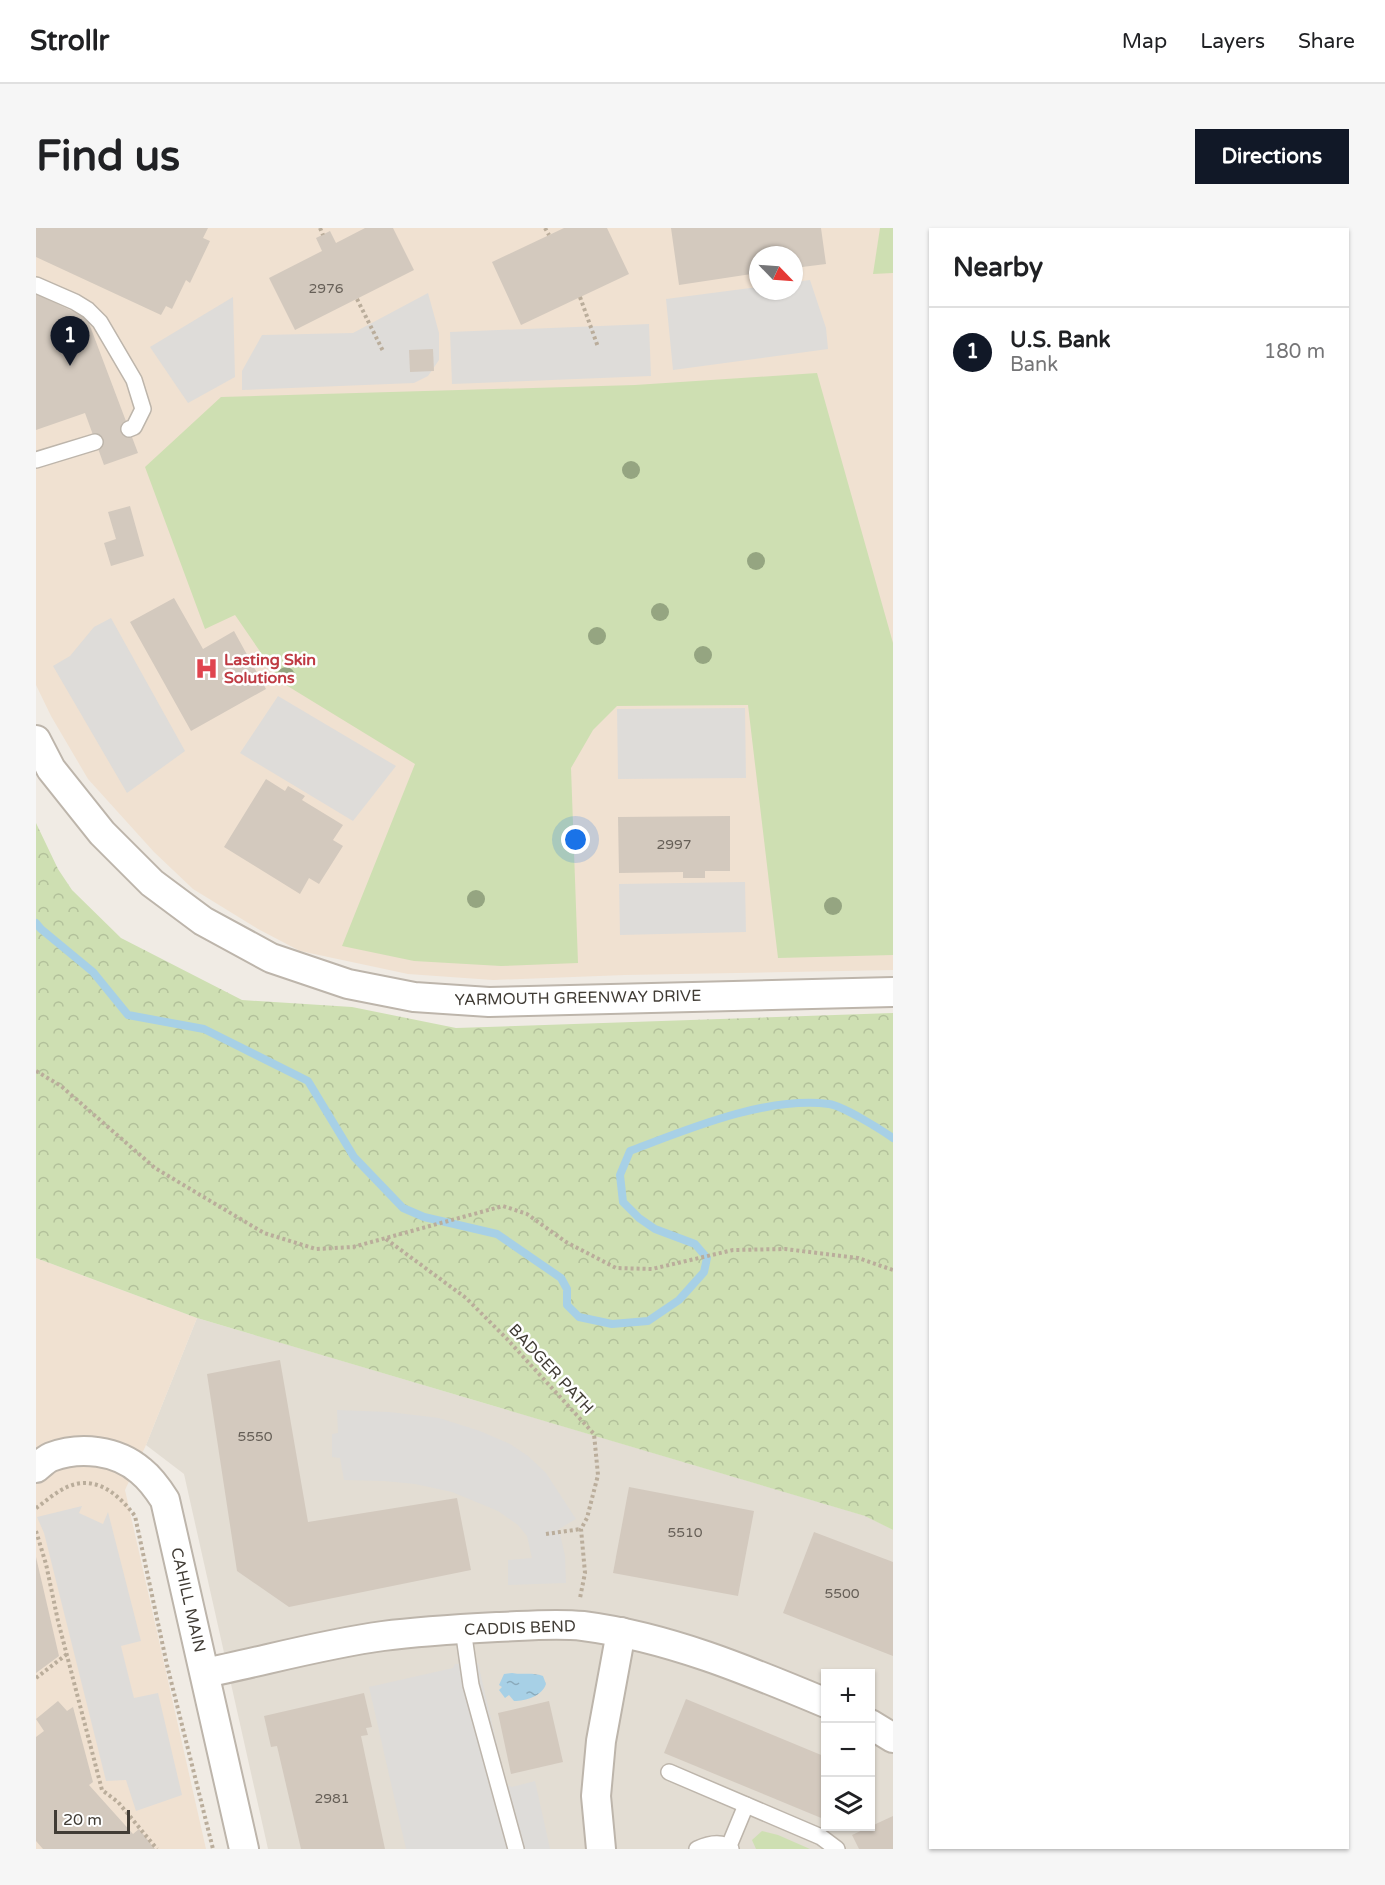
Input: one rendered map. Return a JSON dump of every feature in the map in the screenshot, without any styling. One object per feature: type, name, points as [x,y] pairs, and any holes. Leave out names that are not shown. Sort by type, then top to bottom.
[{"type":"street","name":"YARMOUTH GREENWAY DRIVE","points":[[36,740],[51,769],[102,833],[152,883],[203,921],[271,958],[348,984],[414,998],[489,1002],[893,992]]},
{"type":"street","name":"CAHILL MAIN","points":[[36,1468],[50,1457],[74,1452],[96,1452],[115,1456],[139,1469],[165,1500],[244,1849]]},
{"type":"street","name":"CADDIS BEND","points":[[205,1673],[383,1636],[550,1624],[621,1632],[695,1652],[748,1670],[821,1701]]},
{"type":"street","points":[[602,1849],[596,1796],[602,1742],[621,1632]]},
{"type":"street","points":[[875,1727],[893,1738]]},
{"type":"lane","points":[[36,285],[88,310],[100,322],[134,380],[143,409],[134,427],[129,429]]},
{"type":"lane","points":[[36,460],[95,442]]},
{"type":"lane","points":[[463,1629],[471,1685],[516,1849]]},
{"type":"lane","points":[[669,1772],[821,1837],[837,1849]]},
{"type":"lane","points":[[697,1849],[718,1843],[730,1848],[746,1805]]},
{"type":"path","points":[[320,228],[323,235]]},
{"type":"path","points":[[545,228],[549,235]]},
{"type":"path","points":[[580,297],[598,347]]},
{"type":"path","points":[[357,299],[383,351]]},
{"type":"path","points":[[36,1071],[61,1086],[155,1168],[264,1233],[316,1249],[353,1247],[503,1206],[527,1214],[566,1242],[616,1268],[652,1269],[733,1250],[785,1249],[858,1258],[893,1270]]},
{"type":"path","name":"BADGER PATH","points":[[386,1239],[466,1298],[594,1434],[598,1475],[581,1529],[585,1573],[580,1598]]},
{"type":"path","points":[[36,1508],[69,1486],[87,1483],[111,1490],[124,1501],[135,1516],[167,1665],[213,1849]]},
{"type":"path","points":[[546,1534],[581,1529]]},
{"type":"path","points":[[36,1531],[102,1790],[118,1802],[157,1849]]},
{"type":"path","points":[[36,1678],[67,1654]]},
{"type":"shaded area","points":[[36,228],[893,228],[893,970],[493,980],[408,974],[300,951],[258,929],[193,889],[154,852],[88,779],[51,716],[36,685]]},
{"type":"shaded area","points":[[810,280],[826,328],[828,349],[673,370],[666,299],[749,288],[749,300],[803,300],[803,281]]},
{"type":"shaded area","points":[[428,293],[439,333],[439,360],[428,376],[414,383],[242,390],[242,371],[262,335],[353,333]]},
{"type":"shaded area","points":[[233,297],[235,377],[188,403],[150,347]]},
{"type":"shaded area","points":[[649,324],[651,376],[452,384],[450,332]]},
{"type":"shaded area","points":[[111,618],[185,751],[127,793],[53,666],[70,656],[94,627]]},
{"type":"shaded area","points":[[278,696],[396,766],[353,821],[240,753]]},
{"type":"shaded area","points":[[745,708],[746,778],[618,779],[617,709]]},
{"type":"shaded area","points":[[745,882],[746,932],[620,935],[619,884]]},
{"type":"shaded area","points":[[36,1258],[197,1318],[146,1445],[125,1490],[206,1849],[36,1849]]},
{"type":"shaded area","points":[[197,1318],[866,1516],[893,1530],[893,1849],[268,1849],[184,1474],[146,1445]]},
{"type":"shaded area","points":[[337,1410],[389,1412],[439,1418],[480,1431],[510,1444],[528,1456],[546,1473],[576,1519],[559,1529],[565,1556],[566,1583],[508,1585],[508,1560],[532,1558],[527,1536],[518,1525],[498,1511],[452,1492],[415,1484],[344,1480],[340,1458],[332,1457],[332,1434],[338,1433]]},
{"type":"shaded area","points":[[82,1506],[79,1513],[103,1524],[108,1512],[141,1641],[121,1646],[134,1698],[158,1693],[182,1795],[136,1811],[126,1780],[106,1781],[44,1533],[37,1517]]},
{"type":"shaded area","points":[[478,1663],[507,1785],[512,1787],[535,1781],[550,1849],[406,1849],[369,1687],[453,1668],[455,1664]]},
{"type":"green space","points":[[880,228],[893,228],[893,273],[873,274]]},
{"type":"green space","points":[[817,373],[893,643],[893,955],[778,958],[748,705],[617,706],[593,730],[571,768],[578,963],[501,966],[414,961],[342,946],[415,764],[281,682],[235,615],[205,629],[145,467],[221,397],[635,385]]},
{"type":"green space","points":[[36,823],[58,869],[72,890],[121,938],[242,1000],[352,1007],[456,1028],[893,1013],[893,1530],[865,1516],[197,1318],[36,1258]]},
{"type":"green space","points":[[762,1831],[778,1835],[810,1849],[756,1849],[752,1840]]},
{"type":"water","points":[[504,1674],[543,1676],[546,1684],[541,1692],[533,1697],[514,1701],[509,1695],[505,1698],[499,1690],[502,1687],[499,1685]]},
{"type":"building","points":[[36,228],[208,228],[203,238],[210,241],[190,283],[186,280],[172,309],[166,306],[161,315],[36,257]]},
{"type":"building","points":[[365,228],[393,228],[414,270],[295,330],[269,278],[322,251],[316,238],[330,231],[336,243]]},
{"type":"building","points":[[564,228],[607,228],[629,274],[521,325],[492,262]]},
{"type":"building","points":[[671,228],[821,228],[826,264],[803,267],[803,246],[749,246],[749,274],[679,285]]},
{"type":"building","points":[[36,294],[87,318],[138,453],[104,465],[85,413],[36,430]]},
{"type":"building","points":[[433,349],[434,371],[410,372],[409,350]]},
{"type":"building","points":[[130,506],[144,556],[111,566],[104,543],[116,539],[108,512]]},
{"type":"building","name":"Lasting Skin Solutions","points":[[174,598],[203,649],[234,631],[266,689],[191,731],[130,622]]},
{"type":"building","points":[[266,779],[285,791],[288,786],[305,796],[302,800],[343,825],[333,840],[343,846],[319,884],[309,878],[300,894],[224,847]]},
{"type":"building","points":[[730,816],[730,871],[705,871],[705,878],[683,878],[683,872],[619,873],[618,817]]},
{"type":"building","points":[[280,1360],[308,1522],[457,1498],[471,1570],[289,1607],[237,1571],[207,1374]]},
{"type":"building","points":[[629,1487],[754,1511],[738,1596],[613,1573]]},
{"type":"building","points":[[814,1532],[893,1562],[893,1656],[783,1613]]},
{"type":"building","points":[[36,1557],[59,1656],[36,1673]]},
{"type":"building","points":[[364,1693],[372,1727],[366,1728],[368,1735],[361,1736],[385,1849],[301,1849],[277,1746],[271,1747],[264,1716]]},
{"type":"building","points":[[686,1699],[821,1755],[821,1818],[664,1753]]},
{"type":"building","points":[[58,1701],[67,1711],[73,1707],[93,1782],[89,1785],[133,1834],[139,1829],[155,1849],[43,1849],[36,1841],[36,1737],[44,1731],[36,1719]]},
{"type":"building","points":[[549,1701],[563,1762],[511,1774],[498,1713]]},
{"type":"building","points":[[893,1816],[893,1849],[859,1849],[852,1835],[861,1831],[875,1831],[875,1824]]},
{"type":"waterway","points":[[36,923],[93,972],[128,1015],[204,1029],[308,1081],[354,1157],[403,1208],[424,1217],[497,1234],[561,1278],[567,1289],[567,1305],[579,1317],[612,1324],[648,1321],[679,1300],[704,1272],[707,1258],[695,1244],[655,1229],[639,1218],[623,1202],[620,1175],[630,1151],[728,1116],[779,1105],[805,1103],[829,1104],[843,1109],[893,1138]]},
{"type":"place","name":"U.S. Bank","points":[[70,366]]},
{"type":"place","name":"Lasting Skin Solutions","points":[[206,669]]}]
